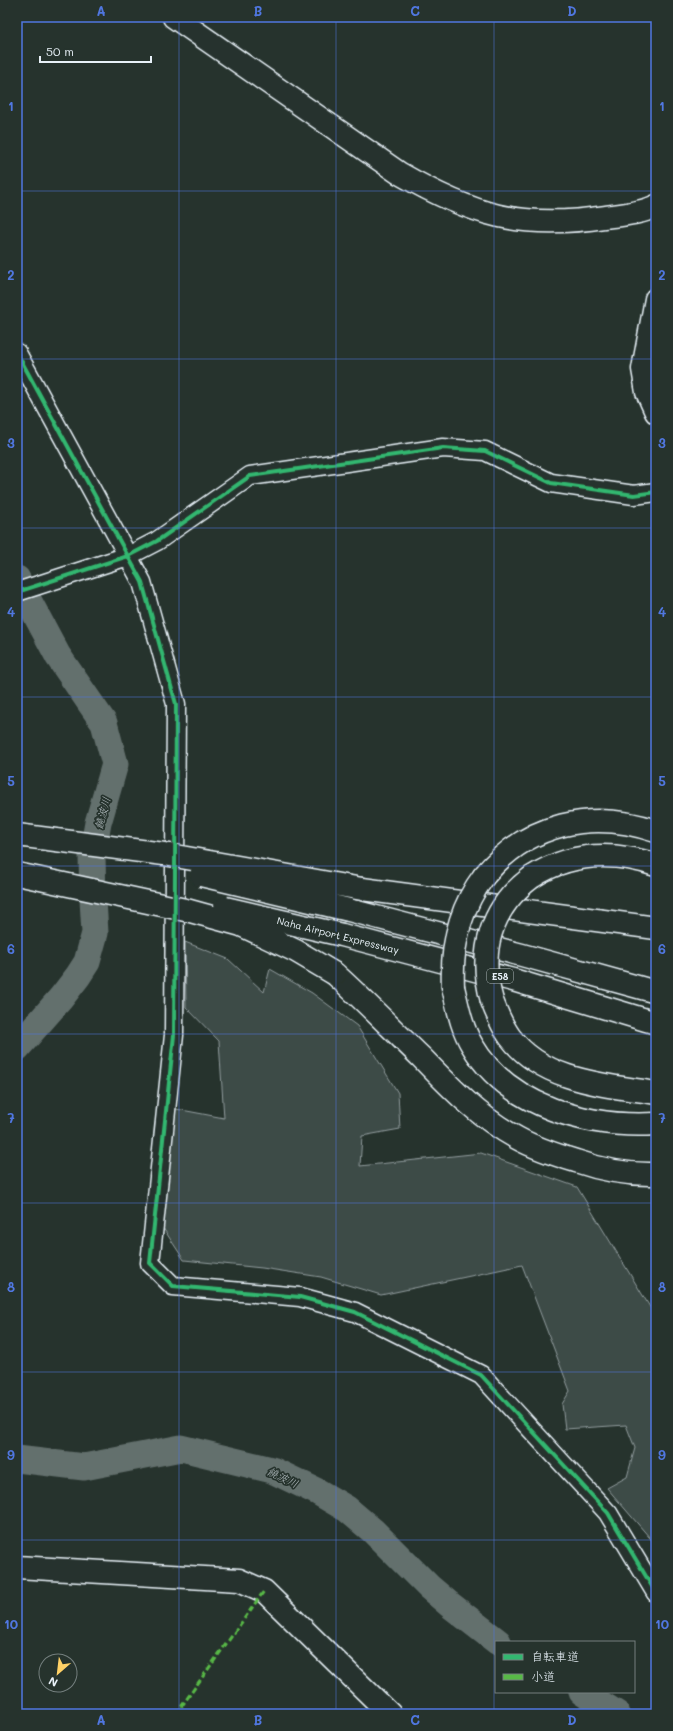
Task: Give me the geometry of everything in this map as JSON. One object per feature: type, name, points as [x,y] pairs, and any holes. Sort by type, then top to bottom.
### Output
[{"type":"main road","points":[[174,17],[398,173],[428,190],[459,204],[488,214],[521,221],[549,222],[581,221],[655,211]]},
{"type":"main road","points":[[656,299],[644,369],[647,392],[656,412]]},
{"type":"main road","points":[[656,831],[623,823],[574,822],[551,827],[515,846],[501,857],[484,876],[470,897],[458,927],[453,955],[453,987],[461,1019],[471,1044],[487,1066],[497,1076],[515,1090],[538,1103],[565,1114],[590,1120],[632,1125],[656,1124]]},
{"type":"main road","points":[[17,834],[164,854],[362,889],[656,928]]},
{"type":"main road","points":[[17,838],[203,875],[348,910],[656,992]]},
{"type":"main road","points":[[656,865],[628,858],[601,856],[581,857],[562,861],[546,868],[520,886],[510,896],[501,910],[488,942],[485,965],[487,984],[500,1022],[511,1038],[530,1057],[550,1069],[572,1078],[594,1084],[656,1093]]},
{"type":"main road","name":"Naha Airport Expressway","points":[[17,861],[342,935],[513,980],[656,1022]]},
{"type":"main road","points":[[17,874],[190,911],[241,925],[296,951],[335,974],[365,1001],[459,1096],[488,1119],[516,1138],[543,1150],[596,1168],[625,1173],[656,1174]]},
{"type":"main road","points":[[17,1568],[239,1580],[264,1590],[390,1714]]},
{"type":"street","points":[[17,353],[142,582],[176,704],[174,1035],[150,1263],[173,1286],[300,1297],[355,1312],[481,1375],[608,1513],[656,1593]]},
{"type":"street","points":[[17,592],[128,556],[157,541],[250,476],[443,448],[485,451],[551,483],[634,495],[656,492]]},
{"type":"shaded area","points":[[185,942],[228,959],[264,992],[270,969],[312,993],[357,1026],[398,1093],[400,1129],[362,1136],[360,1166],[481,1153],[577,1187],[656,1317],[656,1545],[607,1488],[627,1477],[635,1448],[626,1425],[565,1429],[562,1404],[570,1391],[522,1265],[381,1295],[321,1277],[262,1268],[184,1260],[161,1225],[171,1108],[224,1118],[219,1041],[186,1007]]},
{"type":"waterway","name":"饒波川","points":[[17,579],[58,656],[104,723],[115,764],[98,823],[92,856],[95,933],[87,962],[61,998],[17,1048]]},
{"type":"waterway","name":"饒波川","points":[[17,1459],[84,1467],[181,1448],[272,1470],[318,1492],[347,1509],[373,1531],[429,1587],[497,1641]]},
{"type":"waterway","name":"饒波川","points":[[584,1693],[617,1714]]},
{"type":"marked path","points":[[176,1714],[264,1591]]},
{"type":"cycle path","points":[[17,353],[142,582],[176,704],[174,1035],[150,1263],[173,1286],[300,1297],[355,1312],[481,1375],[608,1513],[656,1593]]},
{"type":"cycle path","points":[[17,592],[128,556],[157,541],[250,476],[443,448],[485,451],[551,483],[634,495],[656,492]]}]
